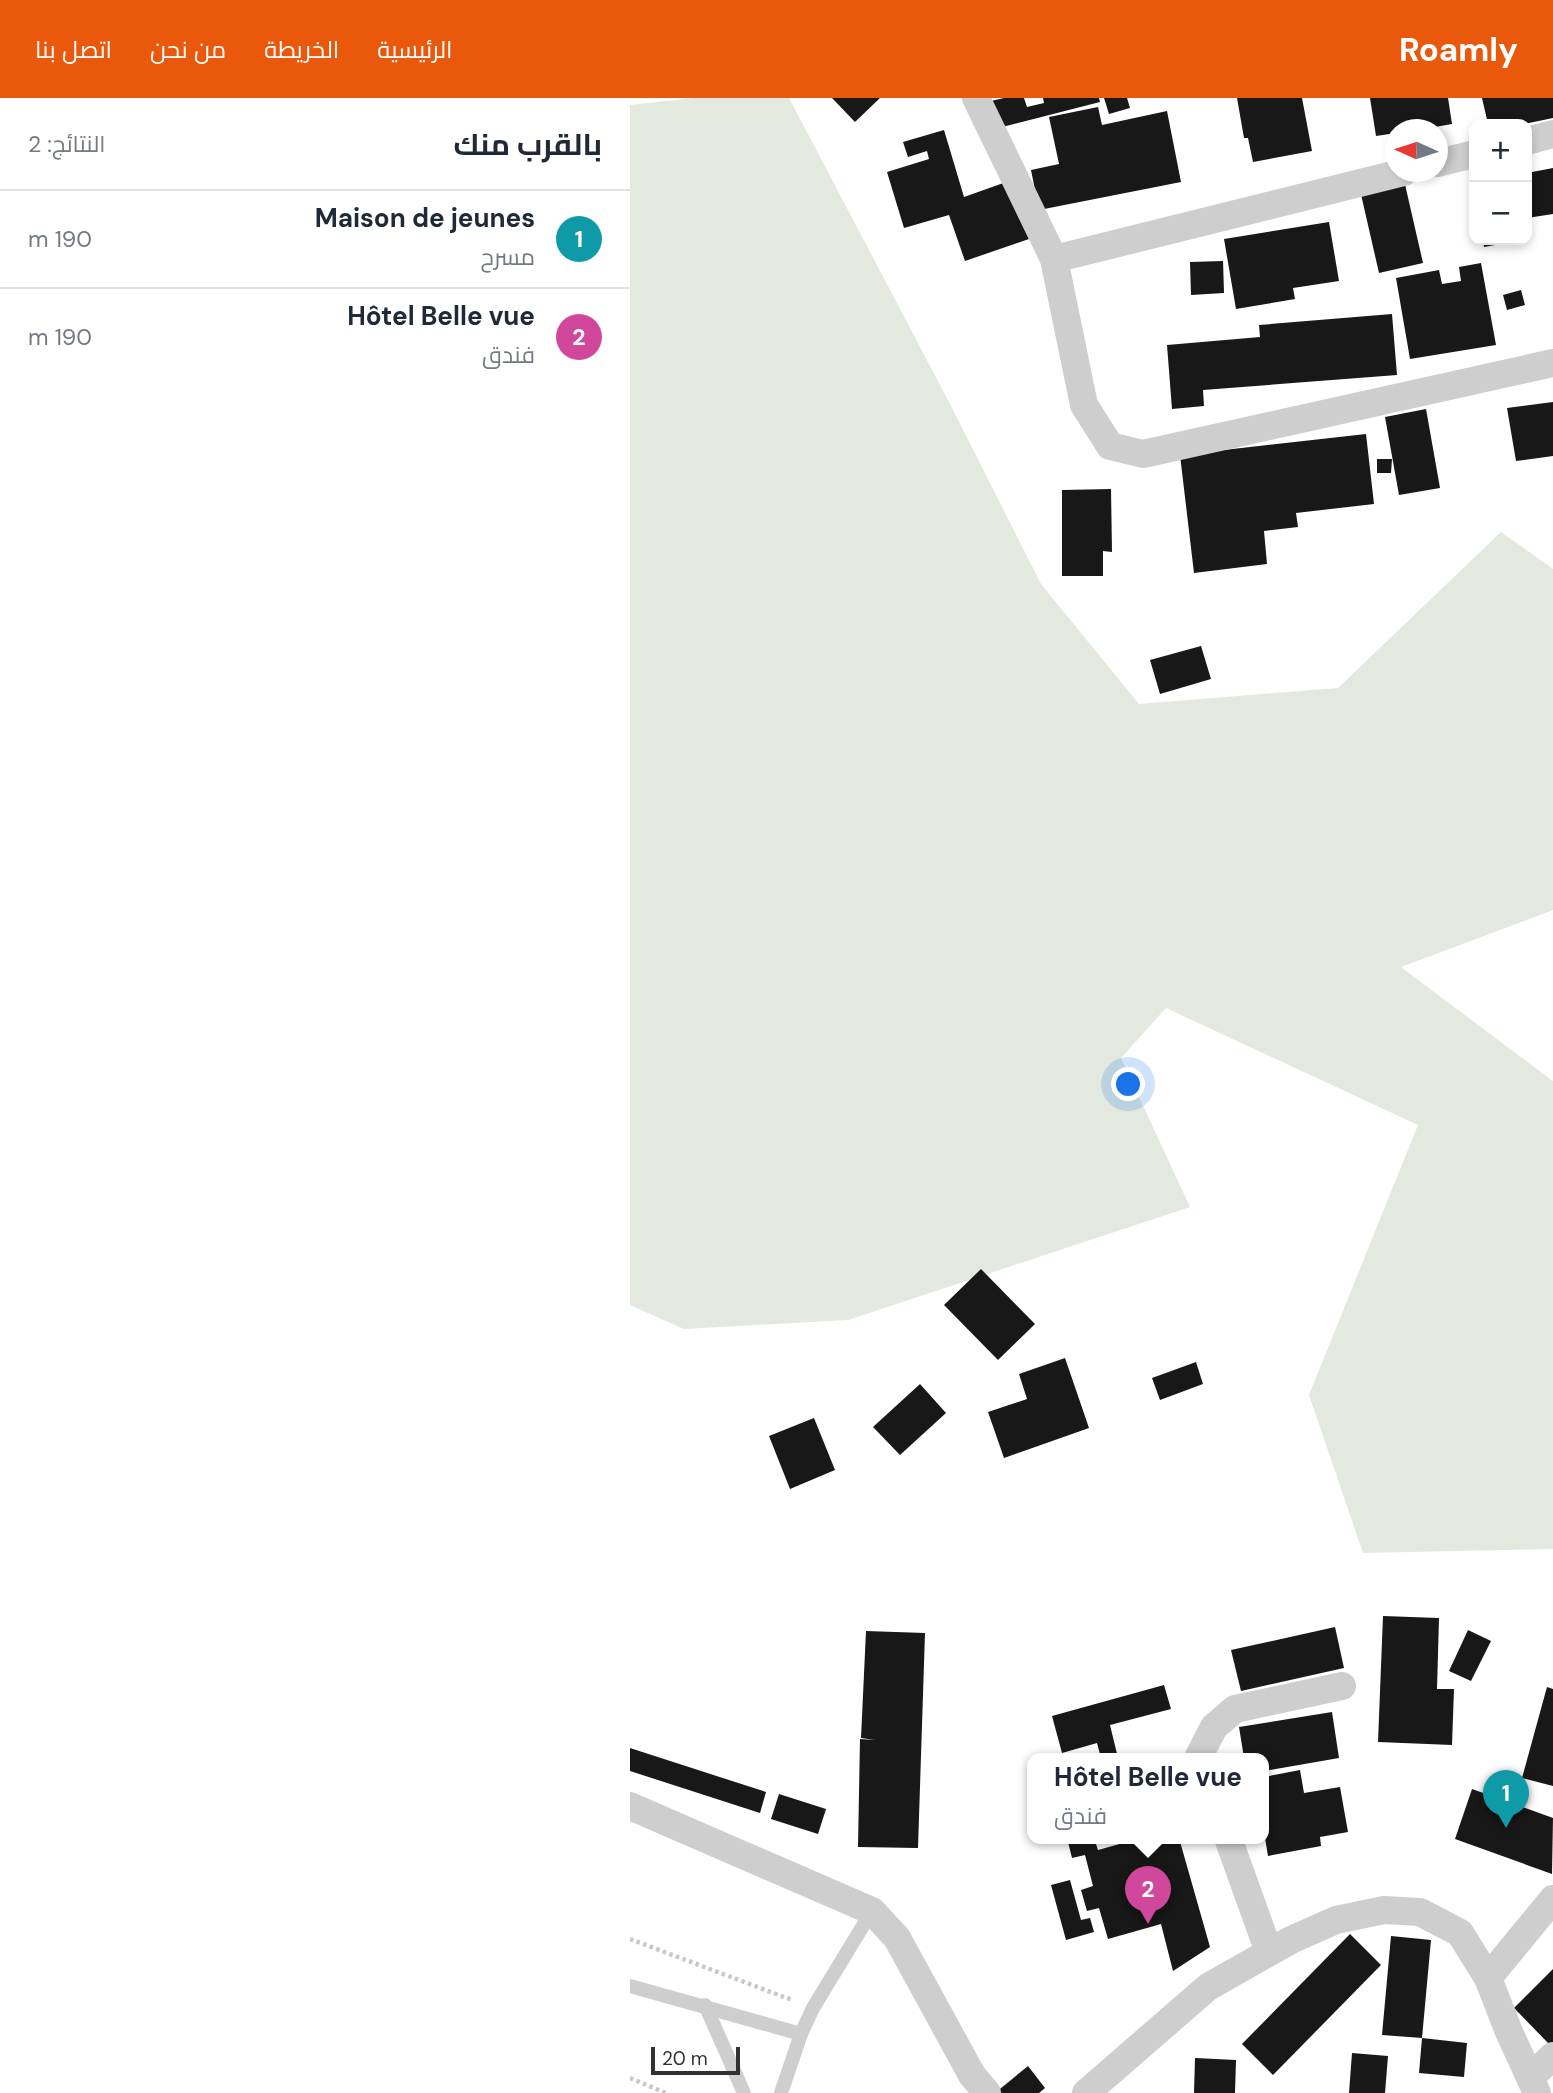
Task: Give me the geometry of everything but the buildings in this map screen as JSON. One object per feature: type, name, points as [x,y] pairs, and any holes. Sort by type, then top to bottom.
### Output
[{"type":"street","points":[[976,98],[1054,259],[1084,405],[1110,446],[1143,454],[1553,363]]},
{"type":"street","points":[[1532,140],[1553,134]]},
{"type":"street","points":[[1448,160],[1469,155]]},
{"type":"street","points":[[1054,259],[1385,177]]},
{"type":"street","points":[[1199,1753],[1214,1727],[1235,1709],[1342,1686]]},
{"type":"street","points":[[630,1806],[872,1911],[897,1938],[972,2075],[987,2093]]},
{"type":"street","points":[[1230,1844],[1269,1952]]},
{"type":"street","points":[[1488,1978],[1553,1899]]},
{"type":"street","points":[[1086,2093],[1208,1987],[1269,1952],[1336,1920],[1384,1910],[1420,1912],[1460,1933],[1488,1978],[1508,2032],[1534,2085]]},
{"type":"street","points":[[1534,2085],[1553,2056]]},
{"type":"lane","points":[[781,2093],[813,2008],[872,1911]]},
{"type":"lane","points":[[630,1986],[801,2034]]},
{"type":"lane","points":[[705,2005],[744,2093]]},
{"type":"path","points":[[630,1939],[813,2008]]},
{"type":"path","points":[[630,2078],[666,2093]]},
{"type":"shaded area","points":[[693,98],[789,98],[1041,584],[1139,704],[1338,688],[1501,532],[1553,569],[1553,910],[1401,967],[1553,1081],[1553,1549],[1363,1553],[1309,1395],[1418,1125],[1166,1008],[1121,1058],[1190,1207],[848,1320],[684,1329],[630,1305],[630,105]]},
{"type":"place","name":"Maison de jeunes","points":[[1506,1828]]},
{"type":"place","name":"Hôtel Belle vue","points":[[1148,1924]]}]
